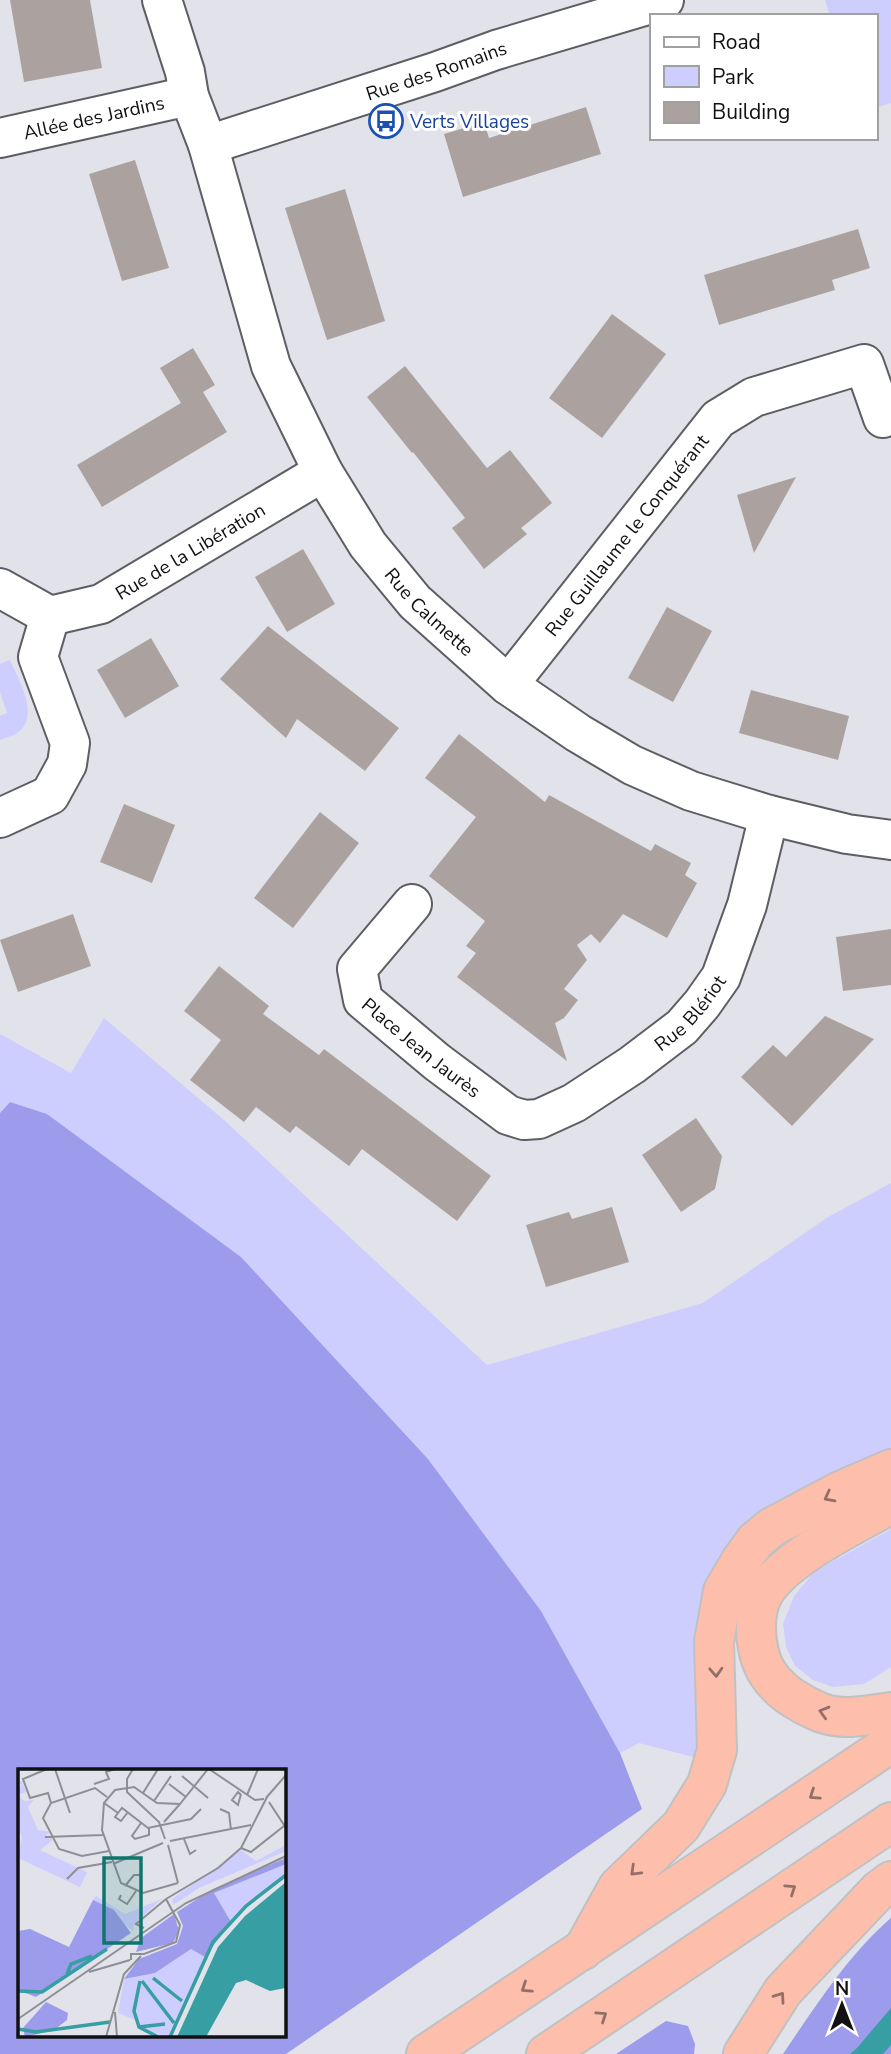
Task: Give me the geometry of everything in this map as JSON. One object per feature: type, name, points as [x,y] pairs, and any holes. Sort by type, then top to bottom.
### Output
[{"type":"highway","points":[[583,1950],[618,1887],[681,1826],[707,1784],[718,1750],[714,1642],[723,1591],[740,1562],[755,1541],[772,1527],[840,1491],[891,1469]]},
{"type":"highway","points":[[891,1504],[802,1556],[781,1572],[764,1592],[757,1608],[756,1642],[761,1660],[771,1679],[787,1695],[823,1714],[855,1717],[891,1712]]},
{"type":"highway","points":[[426,2054],[891,1743]]},
{"type":"highway","points":[[546,2054],[891,1822]]},
{"type":"highway","points":[[743,2054],[783,1991],[879,1890],[891,1881]]},
{"type":"street","name":"Rue Calmette","points":[[162,0],[185,72],[189,96],[208,145],[271,366],[323,472],[368,545],[415,601],[508,685],[632,765],[691,791],[769,815],[848,834],[891,840]]},
{"type":"street","name":"Rue des Romains","points":[[208,145],[496,50],[664,0]]},
{"type":"street","name":"Allée des Jardins","points":[[0,138],[189,96]]},
{"type":"street","name":"Rue Guillaume le Conquérant","points":[[508,685],[718,419],[754,397],[864,364],[883,418]]},
{"type":"street","name":"Rue de la Libération","points":[[50,616],[101,604],[323,472]]},
{"type":"street","points":[[0,589],[50,616],[38,657],[70,743],[67,764],[50,795],[0,818]]},
{"type":"street","name":"Rue Blériot","points":[[508,1115],[524,1120],[539,1119],[574,1102],[632,1065],[682,1027],[721,977],[747,905],[769,815]]},
{"type":"street","name":"Place Jean Jaurès","points":[[412,904],[357,969],[363,1000],[437,1062],[508,1115]]},
{"type":"green space","points":[[825,0],[891,0],[891,103],[877,107],[877,14],[829,14]]},
{"type":"green space","points":[[10,660],[23,688],[28,709],[27,719],[24,727],[16,734],[0,740],[0,716],[7,713],[0,692],[0,664]]},
{"type":"green space","points":[[104,1018],[224,1120],[487,1365],[703,1303],[828,1217],[891,1183],[891,1451],[770,1505],[729,1542],[707,1586],[702,1715],[697,1758],[639,1743],[620,1753],[541,1611],[428,1459],[241,1257],[47,1114],[10,1102],[0,1113],[0,1034],[71,1073]]},
{"type":"green space","points":[[891,1529],[891,1667],[864,1684],[833,1687],[813,1680],[795,1666],[786,1647],[783,1624],[794,1596],[814,1572]]},
{"type":"shaded area","points":[[10,1102],[47,1114],[241,1257],[428,1459],[541,1611],[620,1753],[642,1809],[286,2054],[0,2054],[0,1113]]},
{"type":"shaded area","points":[[891,1918],[891,2054],[783,2054],[846,1965]]},
{"type":"shaded area","points":[[891,2008],[891,2045],[883,2054],[850,2054],[857,2048]]},
{"type":"shaded area","points":[[666,2021],[688,2026],[695,2044],[694,2054],[616,2054]]},
{"type":"building","points":[[10,0],[90,0],[102,68],[24,82]]},
{"type":"building","points":[[586,107],[601,154],[463,197],[444,134],[484,122],[489,138]]},
{"type":"building","points":[[135,160],[169,268],[122,281],[89,174]]},
{"type":"building","points":[[345,189],[385,321],[327,340],[285,208]]},
{"type":"building","points":[[858,229],[870,268],[832,280],[835,290],[719,325],[704,275]]},
{"type":"building","points":[[612,314],[666,354],[602,438],[549,398]]},
{"type":"building","points":[[193,348],[215,385],[203,392],[227,432],[102,507],[77,465],[181,403],[160,368]]},
{"type":"building","points":[[405,366],[487,468],[510,450],[552,503],[521,528],[527,534],[484,569],[452,528],[465,518],[367,397]]},
{"type":"building","points":[[796,477],[754,553],[737,495]]},
{"type":"building","points":[[303,549],[335,604],[287,632],[255,577]]},
{"type":"building","points":[[667,607],[712,631],[673,702],[628,678]]},
{"type":"building","points":[[268,626],[399,728],[365,771],[297,719],[286,738],[220,679]]},
{"type":"building","points":[[151,638],[179,686],[125,718],[97,670]]},
{"type":"building","points":[[751,690],[849,716],[838,760],[739,733]]},
{"type":"building","points":[[459,734],[545,802],[549,795],[651,851],[655,844],[691,863],[685,875],[697,883],[667,938],[623,914],[600,943],[591,934],[577,945],[587,960],[564,989],[578,1000],[564,1018],[555,1023],[567,1061],[457,977],[476,953],[466,946],[485,921],[429,876],[476,817],[425,778]]},
{"type":"building","points":[[124,804],[175,825],[152,883],[100,862]]},
{"type":"building","points":[[320,812],[359,843],[293,928],[254,898]]},
{"type":"building","points":[[73,914],[91,966],[18,992],[0,940]]},
{"type":"building","points":[[891,929],[891,985],[843,991],[836,937]]},
{"type":"building","points":[[219,966],[269,1006],[263,1014],[319,1055],[324,1049],[491,1176],[457,1221],[362,1149],[349,1166],[296,1126],[290,1133],[256,1107],[244,1122],[190,1080],[221,1040],[184,1011]]},
{"type":"building","points":[[825,1016],[874,1039],[792,1126],[741,1077],[773,1045],[786,1057]]},
{"type":"building","points":[[696,1118],[722,1156],[715,1189],[681,1212],[642,1155]]},
{"type":"building","points":[[612,1207],[629,1262],[546,1287],[526,1225],[569,1212],[572,1219]]},
{"type":"place","name":"Verts Villages","points":[[386,121]]}]
